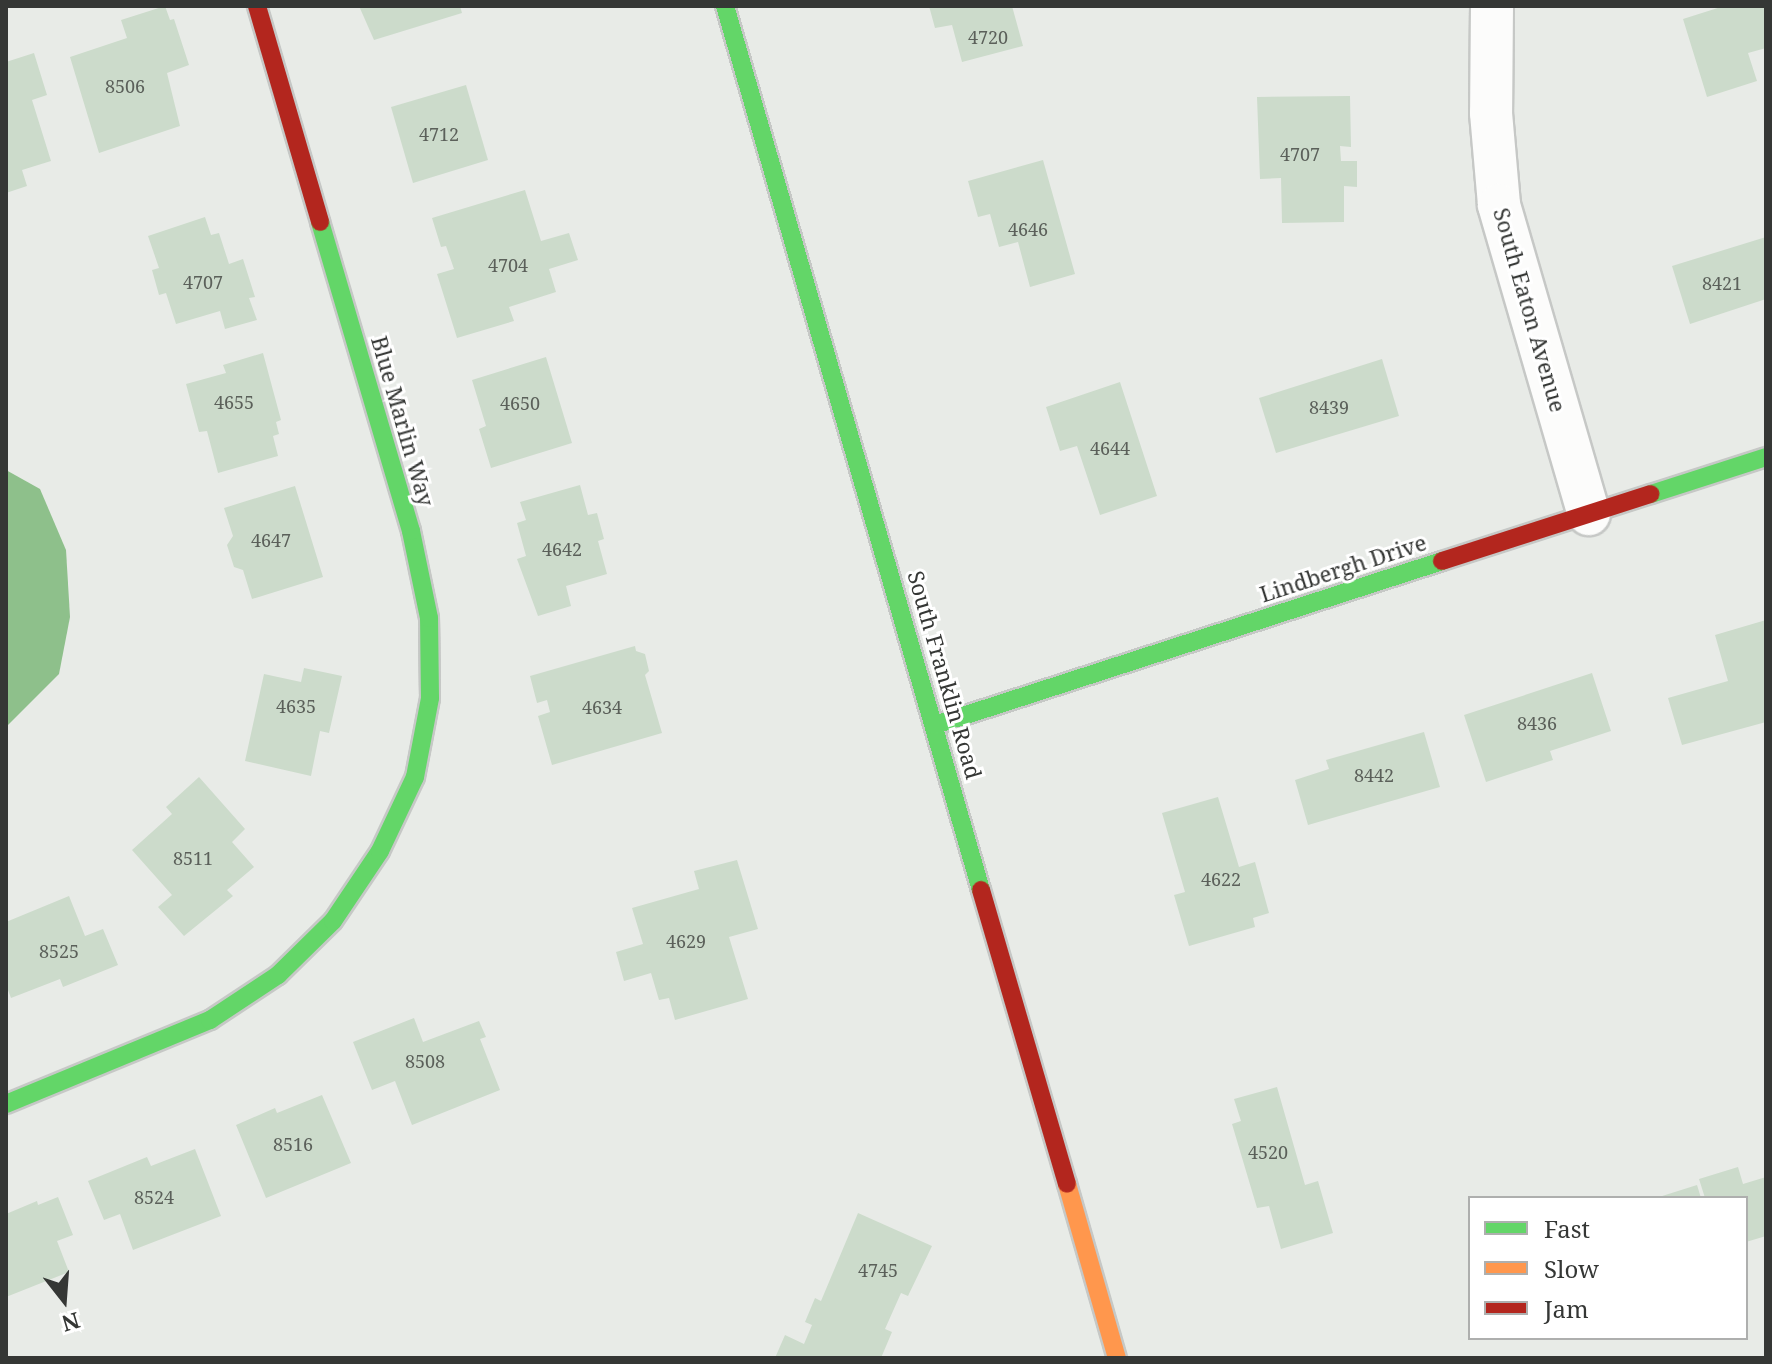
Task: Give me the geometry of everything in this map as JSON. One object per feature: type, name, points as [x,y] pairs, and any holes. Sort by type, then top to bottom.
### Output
[{"type":"street","name":"Blue Marlin Way","points":[[6,1104],[210,1020],[278,975],[333,921],[380,851],[415,777],[430,698],[429,618],[411,531],[257,6]]},
{"type":"street","name":"South Franklin Road","points":[[725,6],[1117,1358]]},
{"type":"street","name":"South Eaton Avenue","points":[[1492,6],[1491,113],[1499,205],[1589,514]]},
{"type":"street","name":"Lindbergh Drive","points":[[935,725],[1766,457]]},
{"type":"shaded area","points":[[6,470],[40,489],[66,550],[70,617],[59,674],[6,727]]},
{"type":"building","points":[[165,6],[170,20],[174,19],[189,65],[167,73],[180,126],[99,153],[70,57],[127,38],[121,20]]},
{"type":"building","points":[[359,6],[460,6],[462,13],[374,40]]},
{"type":"building","points":[[929,6],[1012,6],[1023,46],[962,62],[952,25],[935,28]]},
{"type":"building","points":[[1724,6],[1766,6],[1766,48],[1748,53],[1757,81],[1707,97],[1683,19]]},
{"type":"building","points":[[34,53],[47,95],[32,100],[51,161],[22,170],[27,186],[6,193],[6,62]]},
{"type":"building","points":[[466,85],[488,160],[413,183],[391,107]]},
{"type":"building","points":[[1350,96],[1351,147],[1340,146],[1341,161],[1357,161],[1357,187],[1344,186],[1344,222],[1282,223],[1281,178],[1260,179],[1257,97]]},
{"type":"building","points":[[1043,160],[1075,274],[1030,287],[1018,242],[999,247],[990,214],[978,217],[968,181]]},
{"type":"building","points":[[525,190],[541,241],[569,233],[578,260],[549,269],[556,292],[509,307],[514,321],[457,338],[437,274],[454,269],[446,246],[441,247],[432,218]]},
{"type":"building","points":[[205,217],[211,235],[219,233],[229,264],[243,259],[255,297],[249,298],[257,320],[225,329],[220,311],[176,324],[166,293],[159,295],[152,270],[159,268],[148,236]]},
{"type":"building","points":[[1766,237],[1766,299],[1690,324],[1672,266]]},
{"type":"building","points":[[263,353],[281,420],[276,422],[279,434],[273,436],[278,456],[218,473],[207,431],[199,432],[186,384],[226,373],[223,365]]},
{"type":"building","points":[[546,357],[572,443],[491,468],[479,429],[486,426],[472,380]]},
{"type":"building","points":[[1382,359],[1399,416],[1276,453],[1259,398]]},
{"type":"building","points":[[1120,382],[1157,496],[1100,515],[1077,446],[1060,451],[1046,407]]},
{"type":"building","points":[[580,485],[588,515],[597,513],[604,539],[598,541],[607,574],[566,586],[571,606],[538,616],[517,559],[526,556],[517,523],[526,520],[520,502]]},
{"type":"building","points":[[295,486],[323,577],[252,599],[243,570],[234,567],[227,545],[233,536],[224,508]]},
{"type":"building","points":[[1766,620],[1766,722],[1682,745],[1668,698],[1728,681],[1715,635]]},
{"type":"building","points":[[635,646],[636,651],[645,654],[649,671],[645,675],[662,733],[552,765],[538,716],[550,712],[547,700],[537,703],[530,676]]},
{"type":"building","points":[[304,668],[342,676],[329,733],[320,731],[311,776],[245,761],[264,674],[301,682]]},
{"type":"building","points":[[1592,673],[1611,731],[1550,751],[1553,760],[1486,782],[1464,715]]},
{"type":"building","points":[[1424,732],[1440,787],[1308,825],[1295,780],[1329,769],[1326,760]]},
{"type":"building","points":[[199,777],[245,829],[232,842],[254,867],[227,890],[233,896],[184,936],[158,907],[172,895],[132,850],[172,814],[166,807]]},
{"type":"building","points":[[1218,797],[1239,867],[1255,862],[1269,913],[1253,918],[1255,927],[1189,946],[1174,895],[1185,892],[1162,813]]},
{"type":"building","points":[[737,860],[758,929],[729,937],[748,999],[675,1020],[669,998],[659,1000],[651,973],[624,981],[616,952],[643,944],[632,908],[699,889],[694,871]]},
{"type":"building","points":[[69,896],[85,936],[103,929],[118,965],[63,987],[60,979],[11,998],[6,985],[6,922]]},
{"type":"building","points":[[414,1018],[423,1042],[479,1021],[486,1037],[480,1039],[500,1090],[412,1125],[395,1081],[372,1090],[353,1042]]},
{"type":"building","points":[[1277,1087],[1305,1185],[1318,1181],[1333,1233],[1281,1249],[1269,1206],[1257,1208],[1232,1124],[1241,1121],[1234,1099]]},
{"type":"building","points":[[322,1095],[351,1163],[266,1198],[236,1125],[275,1108],[277,1113]]},
{"type":"building","points":[[195,1149],[221,1216],[133,1250],[120,1214],[104,1220],[88,1181],[147,1157],[151,1166]]},
{"type":"building","points":[[1738,1167],[1743,1184],[1766,1177],[1766,1236],[1748,1241],[1748,1196],[1704,1196],[1699,1179]]},
{"type":"building","points":[[1697,1185],[1700,1196],[1662,1196]]},
{"type":"building","points":[[58,1197],[73,1235],[57,1241],[69,1272],[6,1297],[6,1214],[37,1201],[38,1205]]},
{"type":"building","points":[[858,1213],[932,1246],[908,1296],[901,1293],[885,1329],[892,1332],[881,1358],[775,1358],[785,1335],[804,1344],[812,1325],[805,1322],[815,1298],[821,1301]]},
{"type":"traffic: fast","points":[[725,6],[981,890]]},
{"type":"traffic: fast","points":[[6,1104],[210,1020],[278,975],[333,921],[380,851],[415,777],[430,698],[429,618],[411,531],[320,222]]},
{"type":"traffic: fast","points":[[1651,494],[1766,457]]},
{"type":"traffic: fast","points":[[935,725],[1442,561]]},
{"type":"traffic: slow","points":[[1067,1184],[1117,1358]]},
{"type":"traffic: jam","points":[[257,6],[320,222]]},
{"type":"traffic: jam","points":[[1442,561],[1651,494]]},
{"type":"traffic: jam","points":[[981,890],[1067,1184]]}]
